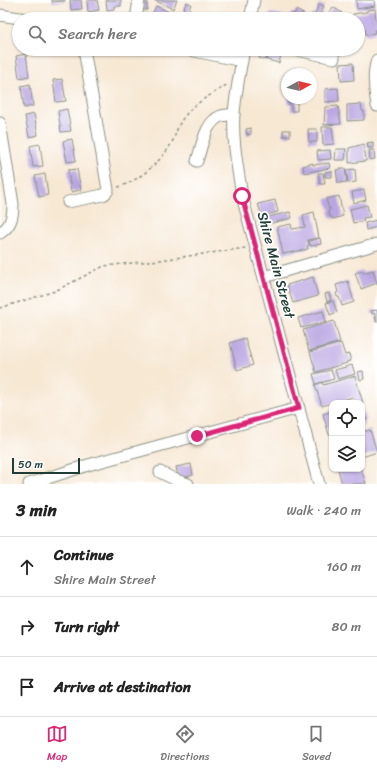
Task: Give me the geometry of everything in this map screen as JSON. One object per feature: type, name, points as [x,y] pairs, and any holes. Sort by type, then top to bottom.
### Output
[{"type":"street","points":[[137,12],[139,0]]},
{"type":"street","points":[[251,12],[254,0]]},
{"type":"street","points":[[0,14],[12,16]]},
{"type":"street","points":[[68,202],[102,195],[108,190],[85,56]]},
{"type":"street","points":[[218,56],[242,61]]},
{"type":"street","name":"Shire Main Street","points":[[243,56],[234,114],[236,154],[242,196],[320,484]]},
{"type":"street","points":[[325,56],[334,58]]},
{"type":"street","points":[[377,60],[374,68],[374,87],[377,106]]},
{"type":"street","points":[[197,161],[206,131],[214,120],[222,116],[234,114]]},
{"type":"street","points":[[0,123],[13,209],[10,223],[5,230],[0,233]]},
{"type":"street","points":[[264,277],[377,244]]},
{"type":"street","points":[[29,484],[88,465],[299,408]]},
{"type":"street","points":[[160,472],[188,484]]},
{"type":"path","points":[[108,190],[126,186],[160,159],[172,144],[184,116],[201,100],[239,76]]},
{"type":"path","points":[[0,308],[55,291],[104,266],[160,260],[255,246]]},
{"type":"building","points":[[52,0],[65,0],[65,1],[52,2]]},
{"type":"building","points":[[70,0],[81,0],[82,9],[71,10]]},
{"type":"building","points":[[87,0],[97,0],[99,10],[88,12]]},
{"type":"building","points":[[106,0],[121,0],[121,6],[114,6],[114,9],[107,10]]},
{"type":"building","points":[[143,0],[147,0],[147,10],[142,10]]},
{"type":"building","points":[[154,0],[177,0],[173,9]]},
{"type":"building","points":[[356,0],[374,0],[375,6],[357,9]]},
{"type":"building","points":[[186,2],[191,4],[188,12],[183,11]]},
{"type":"building","points":[[319,4],[324,6],[322,12],[316,12]]},
{"type":"building","points":[[156,6],[169,12],[153,12]]},
{"type":"building","points":[[333,7],[340,12],[330,12]]},
{"type":"building","points":[[375,9],[377,30],[374,30],[375,33],[366,35],[365,12],[367,12],[367,10]]},
{"type":"building","points":[[16,56],[26,56],[29,76],[19,78]]},
{"type":"building","points":[[259,56],[267,56],[266,60],[259,58]]},
{"type":"building","points":[[268,56],[281,56],[279,63],[267,60]]},
{"type":"building","points":[[353,63],[354,80],[341,81],[340,64]]},
{"type":"building","points":[[62,79],[66,101],[56,102],[53,80]]},
{"type":"building","points":[[30,84],[33,106],[24,108],[21,86]]},
{"type":"building","points":[[338,88],[339,101],[325,102],[325,89]]},
{"type":"building","points":[[291,104],[297,104],[297,111],[291,111]]},
{"type":"building","points":[[361,104],[362,111],[364,111],[364,120],[347,121],[347,105]]},
{"type":"building","points":[[338,106],[341,124],[324,125],[325,107]]},
{"type":"building","points":[[67,109],[71,131],[61,132],[58,111]]},
{"type":"building","points":[[34,114],[38,135],[29,137],[25,116]]},
{"type":"building","points":[[322,127],[332,127],[334,144],[323,145]]},
{"type":"building","points":[[251,128],[251,134],[247,135],[246,129]]},
{"type":"building","points":[[308,129],[317,129],[317,142],[309,142]]},
{"type":"building","points":[[283,130],[290,130],[290,136],[283,136]]},
{"type":"building","points":[[72,139],[76,161],[67,162],[63,141]]},
{"type":"building","points":[[373,142],[373,148],[368,148],[367,143]]},
{"type":"building","points":[[40,144],[43,166],[33,167],[30,146]]},
{"type":"building","points":[[364,144],[366,161],[349,163],[349,148]]},
{"type":"building","points":[[336,149],[346,149],[345,160],[335,160]]},
{"type":"building","points":[[330,150],[331,159],[318,160],[317,151]]},
{"type":"building","points":[[369,150],[374,150],[375,159],[370,160]]},
{"type":"building","points":[[313,163],[313,165],[329,163],[330,168],[304,173],[303,166]]},
{"type":"building","points":[[345,168],[347,182],[338,183],[336,170]]},
{"type":"building","points":[[77,169],[81,190],[71,192],[68,170]]},
{"type":"building","points":[[355,169],[356,182],[348,183],[346,170]]},
{"type":"building","points":[[332,171],[332,177],[325,177],[325,172]]},
{"type":"building","points":[[318,173],[323,173],[325,184],[320,184]]},
{"type":"building","points":[[45,174],[48,195],[39,197],[35,176]]},
{"type":"building","points":[[364,190],[366,200],[354,203],[352,192]]},
{"type":"building","points":[[339,196],[343,216],[333,219],[330,217],[328,211],[330,208],[329,209],[326,199]]},
{"type":"building","points":[[275,200],[278,212],[262,216],[258,204]]},
{"type":"building","points":[[367,205],[370,217],[363,218],[364,221],[353,223],[350,209]]},
{"type":"building","points":[[290,212],[292,218],[260,226],[259,219]]},
{"type":"building","points":[[314,212],[319,238],[308,240],[308,249],[283,254],[277,227],[291,224],[292,229],[305,227],[303,215]]},
{"type":"building","points":[[377,220],[377,227],[366,230],[365,223]]},
{"type":"building","points":[[320,238],[321,244],[311,246],[309,241]]},
{"type":"building","points":[[373,270],[377,283],[361,289],[355,273],[362,271],[363,273]]},
{"type":"building","points":[[313,277],[318,296],[293,303],[287,285]]},
{"type":"building","points":[[348,281],[354,302],[342,306],[339,297],[337,297],[336,293],[338,292],[336,285]]},
{"type":"building","points":[[329,293],[331,300],[327,302],[325,294]]},
{"type":"building","points":[[333,301],[337,312],[330,315],[326,303]]},
{"type":"building","points":[[377,310],[376,322],[375,313],[372,314],[371,311]]},
{"type":"building","points":[[323,311],[326,322],[301,328],[298,318]]},
{"type":"building","points":[[334,321],[340,342],[309,351],[303,330]]},
{"type":"building","points":[[245,338],[253,365],[237,370],[230,343]]},
{"type":"building","points":[[341,343],[345,355],[349,354],[351,361],[316,372],[310,352]]},
{"type":"building","points":[[352,365],[355,374],[338,379],[335,370]]},
{"type":"building","points":[[331,370],[334,379],[316,384],[313,374]]},
{"type":"building","points":[[363,371],[364,379],[360,380],[358,372]]},
{"type":"building","points":[[355,376],[362,400],[354,400],[353,397],[343,400],[329,400],[329,404],[322,406],[315,385],[322,382],[323,385]]},
{"type":"building","points":[[329,412],[329,435],[323,414]]},
{"type":"building","points":[[370,430],[377,452],[365,456],[365,436],[365,431]]},
{"type":"building","points":[[191,464],[193,475],[179,479],[176,467]]},
{"type":"building","points":[[339,472],[362,472],[366,484],[342,484]]},
{"type":"route","points":[[197,436],[299,408],[242,196]]}]
